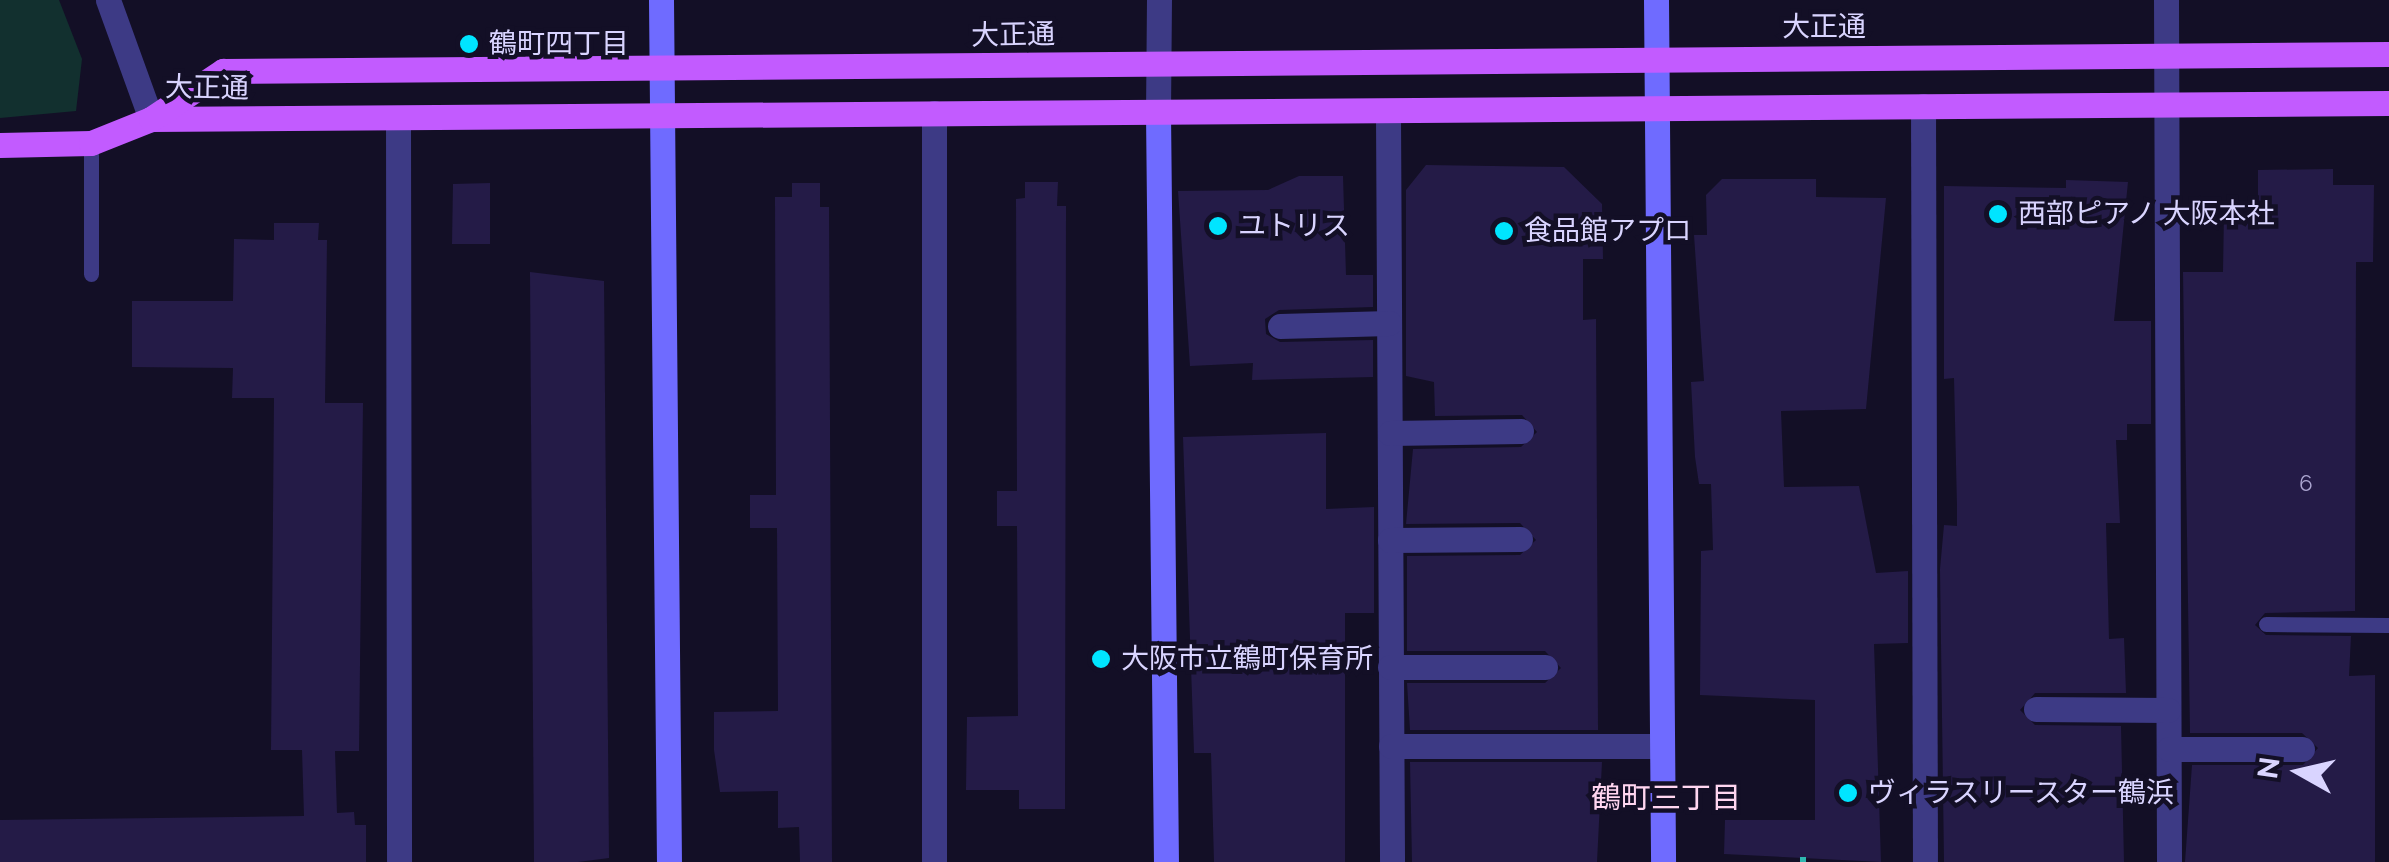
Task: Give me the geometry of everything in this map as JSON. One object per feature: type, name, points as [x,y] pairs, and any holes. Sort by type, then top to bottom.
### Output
[{"type":"main road","name":"大正通","points":[[151,119],[223,71],[1656,56],[2389,54]]},
{"type":"main road","name":"大正通","points":[[151,119],[934,113],[1388,116],[1924,106],[2389,103]]},
{"type":"main road","points":[[0,145],[91,143],[151,119]]},
{"type":"street","points":[[108,0],[151,119]]},
{"type":"street","points":[[661,0],[669,862]]},
{"type":"street","points":[[1158,0],[1166,862]]},
{"type":"street","points":[[1656,0],[1663,862]]},
{"type":"street","points":[[2166,0],[2170,862]]},
{"type":"street","points":[[1924,106],[1925,862]]},
{"type":"street","points":[[934,113],[934,862]]},
{"type":"street","points":[[1388,116],[1392,862]]},
{"type":"street","points":[[398,119],[399,862]]},
{"type":"street","points":[[1280,326],[1389,323]]},
{"type":"street","points":[[1390,432],[1521,432]]},
{"type":"street","points":[[1390,540],[1520,538]]},
{"type":"street","points":[[1390,667],[1545,667]]},
{"type":"street","points":[[2036,709],[2168,710]]},
{"type":"street","points":[[1391,746],[1662,746]]},
{"type":"street","points":[[2169,749],[2302,749]]},
{"type":"lane","points":[[91,143],[92,274]]},
{"type":"lane","points":[[2266,624],[2389,624]]},
{"type":"green space","points":[[0,0],[59,0],[82,59],[76,111],[0,118]]},
{"type":"building","points":[[1426,165],[1564,167],[1602,204],[1603,259],[1583,259],[1583,320],[1596,319],[1598,730],[1410,730],[1407,683],[1545,683],[1561,668],[1545,651],[1407,651],[1407,556],[1520,555],[1536,540],[1520,523],[1406,524],[1413,449],[1521,447],[1537,432],[1522,415],[1435,416],[1434,382],[1406,376],[1406,190]]},
{"type":"building","points":[[2333,169],[2333,185],[2374,185],[2373,262],[2356,262],[2355,611],[2265,613],[2255,625],[2266,635],[2351,636],[2349,676],[2375,675],[2375,862],[2185,862],[2192,765],[2303,765],[2318,748],[2302,733],[2190,733],[2183,272],[2223,272],[2224,213],[2258,213],[2258,170]]},
{"type":"building","points":[[1299,176],[1343,176],[1346,275],[1373,275],[1373,307],[1279,310],[1265,319],[1266,334],[1280,342],[1373,340],[1373,377],[1252,380],[1253,363],[1190,366],[1178,191],[1268,190]]},
{"type":"building","points":[[1722,179],[1816,179],[1816,197],[1886,198],[1866,409],[1781,411],[1784,487],[1859,486],[1876,573],[1908,571],[1908,643],[1874,644],[1881,862],[1724,854],[1725,820],[1815,820],[1815,700],[1700,695],[1701,551],[1713,550],[1711,484],[1699,484],[1695,457],[1691,382],[1704,381],[1694,235],[1707,235],[1706,195]]},
{"type":"building","points":[[2066,180],[2128,182],[2114,321],[2151,321],[2151,424],[2127,424],[2127,440],[2116,440],[2120,523],[2106,523],[2109,639],[2124,638],[2126,693],[2035,693],[2020,710],[2035,725],[2121,726],[2124,862],[1944,862],[1940,569],[1944,525],[1957,526],[1957,506],[1954,378],[1944,379],[1944,186],[2066,188]]},
{"type":"building","points":[[1025,182],[1058,182],[1057,206],[1066,206],[1065,809],[1019,809],[1019,790],[966,790],[967,717],[1018,716],[1017,526],[997,526],[997,491],[1017,491],[1016,199],[1025,198]]},
{"type":"building","points":[[490,183],[490,244],[452,244],[453,184]]},
{"type":"building","points":[[792,183],[820,183],[820,207],[829,207],[832,862],[800,862],[799,827],[778,828],[778,791],[720,792],[714,750],[714,712],[778,711],[777,528],[750,528],[750,495],[776,495],[775,197],[792,197]]},
{"type":"building","points":[[274,223],[319,223],[318,240],[327,240],[325,403],[363,403],[359,751],[335,751],[337,813],[354,812],[355,825],[366,825],[366,862],[0,862],[0,820],[304,816],[302,750],[271,750],[274,398],[232,398],[233,368],[132,367],[132,301],[233,301],[234,239],[274,240]]},
{"type":"building","points":[[530,272],[604,281],[609,858],[578,862],[534,862]]},
{"type":"building","points":[[1326,433],[1326,509],[1374,507],[1374,613],[1345,613],[1345,862],[1214,862],[1211,753],[1194,753],[1183,437]]},
{"type":"building","points":[[1410,762],[1602,762],[1597,862],[1412,862]]},
{"type":"place","name":"鶴町四丁目","points":[[469,44]]},
{"type":"place","name":"西部ピアノ 大阪本社","points":[[1998,214]]},
{"type":"place","name":"ユトリス","points":[[1218,226]]},
{"type":"place","name":"食品館アプロ","points":[[1504,231]]},
{"type":"place","name":"大阪市立鶴町保育所","points":[[1101,659]]},
{"type":"place","name":"ヴィラスリースター鶴浜","points":[[1848,793]]},
{"type":"district","name":"鶴町三丁目","points":[[1666,798]]}]
